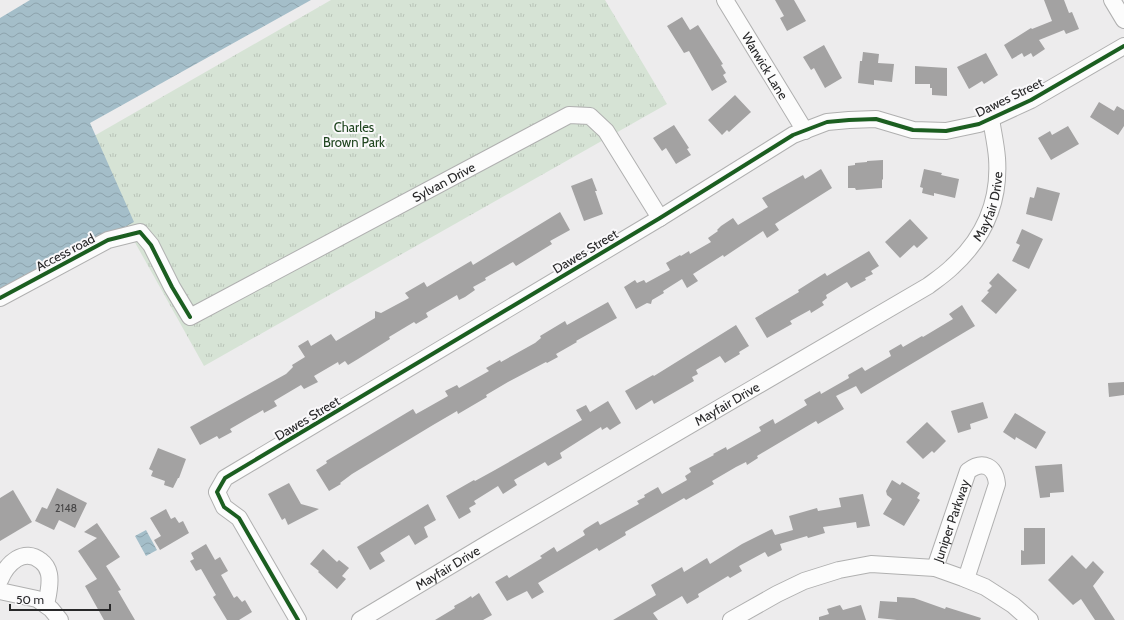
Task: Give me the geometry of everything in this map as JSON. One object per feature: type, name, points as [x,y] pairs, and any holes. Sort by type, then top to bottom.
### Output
[{"type":"street","name":"Warwick Lane","points":[[725,0],[805,131]]},
{"type":"street","points":[[1112,0],[1124,20]]},
{"type":"street","name":"Dawes Street","points":[[298,620],[239,518],[224,507],[217,492],[225,478],[660,218],[793,135],[827,122],[849,120],[876,119],[913,130],[946,131],[979,124],[1031,100],[1124,46]]},
{"type":"street","name":"Sylvan Drive","points":[[190,317],[569,115],[590,116],[606,131],[660,218]]},
{"type":"street","name":"Mayfair Drive","points":[[360,620],[490,542],[928,286],[952,268],[970,248],[983,229],[993,204],[997,182],[997,158],[991,119]]},
{"type":"street","name":"Access road","points":[[0,298],[108,240],[140,232],[151,245],[172,287],[190,317]]},
{"type":"street","name":"Juniper Parkway","points":[[935,568],[968,471],[975,466],[986,465],[992,469],[996,475],[997,484],[966,579]]},
{"type":"street","points":[[0,580],[3,572],[13,560],[24,555],[36,557],[45,564],[49,573],[49,589],[46,606]]},
{"type":"street","name":"Juniper Parkway","points":[[731,620],[777,594],[804,581],[839,570],[871,564],[935,568],[985,587],[1013,605],[1030,620]]},
{"type":"street","points":[[0,591],[37,598],[56,614],[60,620]]},
{"type":"green space","name":"Charles Brown Park","points":[[331,0],[605,0],[667,104],[204,366],[80,144]]},
{"type":"water","points":[[30,0],[311,0],[90,123],[134,222],[0,293],[0,18]]},
{"type":"water","points":[[146,530],[157,550],[146,556],[135,536]]},
{"type":"building","points":[[775,0],[794,0],[806,21],[787,31],[780,18],[784,16]]},
{"type":"building","points":[[1044,0],[1064,0],[1069,13],[1072,12],[1079,29],[1066,34],[1064,30],[1039,40],[1045,49],[1033,57],[1031,53],[1024,57],[1022,53],[1012,59],[1004,45],[1031,28],[1032,29],[1052,21]]},
{"type":"building","points":[[682,17],[690,30],[698,25],[723,64],[721,65],[726,73],[723,75],[727,82],[712,91],[689,51],[684,53],[667,26]]},
{"type":"building","points":[[824,45],[842,78],[825,88],[814,68],[811,70],[803,57]]},
{"type":"building","points":[[863,52],[879,54],[878,63],[894,64],[892,82],[874,80],[874,85],[858,83],[860,61],[862,61]]},
{"type":"building","points":[[986,53],[998,75],[984,84],[982,81],[969,89],[957,67]]},
{"type":"building","points":[[915,66],[947,68],[947,96],[932,95],[932,88],[930,88],[930,84],[915,84]]},
{"type":"building","points":[[735,95],[751,112],[729,132],[727,130],[722,135],[708,120]]},
{"type":"building","points":[[1099,102],[1114,111],[1117,106],[1124,110],[1124,126],[1118,135],[1090,117]]},
{"type":"building","points":[[674,125],[689,148],[687,149],[691,155],[676,164],[666,148],[662,151],[653,138]]},
{"type":"building","points":[[1068,126],[1079,144],[1051,160],[1038,138],[1050,131],[1052,135]]},
{"type":"building","points":[[883,160],[882,188],[856,190],[855,188],[848,188],[848,166],[855,165],[855,163]]},
{"type":"building","points":[[821,169],[832,188],[775,224],[779,230],[767,238],[763,231],[724,257],[723,255],[693,274],[698,281],[687,288],[682,279],[663,291],[664,293],[652,300],[651,304],[647,303],[636,309],[624,287],[635,280],[637,283],[644,280],[646,283],[670,270],[666,263],[689,251],[690,254],[711,242],[708,238],[718,231],[717,230],[721,226],[733,218],[738,225],[768,207],[762,198],[803,175],[805,179]]},
{"type":"building","points":[[924,169],[959,179],[955,198],[934,193],[934,196],[922,193],[923,188],[920,187]]},
{"type":"building","points":[[592,178],[603,214],[584,221],[571,186]]},
{"type":"building","points":[[1037,187],[1060,193],[1052,221],[1026,214],[1030,197],[1034,198]]},
{"type":"building","points":[[560,212],[570,230],[550,241],[552,244],[516,266],[513,262],[485,278],[486,280],[473,287],[475,290],[465,297],[459,300],[457,295],[426,313],[428,317],[416,324],[414,322],[389,337],[390,339],[348,365],[345,361],[339,365],[338,362],[314,376],[318,382],[304,389],[301,385],[274,401],[277,406],[264,413],[263,410],[230,429],[232,432],[219,439],[217,436],[200,445],[190,427],[286,374],[293,367],[292,365],[305,357],[298,346],[308,340],[311,346],[331,334],[336,341],[375,318],[375,311],[381,313],[409,298],[405,293],[424,282],[427,287],[471,261],[473,265]]},
{"type":"building","points":[[910,219],[928,238],[917,248],[914,245],[900,258],[885,242]]},
{"type":"building","points":[[1022,229],[1043,239],[1029,269],[1012,261],[1020,245],[1016,243]]},
{"type":"building","points":[[869,251],[879,266],[871,271],[873,274],[865,278],[866,280],[851,288],[847,282],[826,295],[827,298],[822,302],[824,305],[811,313],[810,310],[790,321],[792,324],[767,338],[755,318],[799,292],[798,290],[825,273],[827,276]]},
{"type":"building","points":[[998,273],[1017,290],[996,314],[981,301],[992,286],[989,283]]},
{"type":"building","points":[[608,302],[617,318],[556,354],[558,357],[508,382],[486,395],[487,397],[458,414],[457,411],[433,425],[352,474],[340,483],[341,484],[329,491],[316,470],[327,463],[326,461],[413,409],[416,414],[448,396],[445,391],[457,385],[459,388],[489,371],[486,368],[500,360],[501,362],[535,343],[541,338],[540,336],[565,321],[567,325]]},
{"type":"building","points":[[962,305],[975,326],[861,394],[856,386],[836,396],[844,409],[818,424],[816,421],[757,456],[758,458],[747,465],[746,462],[736,467],[712,481],[714,484],[686,500],[684,498],[625,532],[626,535],[599,551],[597,548],[538,583],[544,592],[532,599],[527,591],[507,601],[495,582],[507,575],[509,578],[542,558],[540,556],[554,547],[557,552],[585,535],[583,531],[585,529],[598,521],[600,525],[639,504],[637,501],[658,487],[662,494],[687,480],[685,476],[691,472],[689,468],[726,447],[727,450],[761,431],[759,427],[773,419],[775,424],[807,405],[804,400],[820,391],[821,394],[849,378],[848,375],[862,367],[865,371],[891,356],[889,351],[901,344],[903,347],[922,336],[923,337],[953,319],[949,314]]},
{"type":"building","points":[[736,325],[749,346],[739,352],[740,354],[725,363],[720,356],[696,370],[698,374],[692,377],[694,381],[654,404],[652,400],[636,410],[625,391],[653,375],[654,376]]},
{"type":"building","points":[[1124,382],[1124,395],[1109,397],[1108,383]]},
{"type":"building","points":[[608,401],[621,423],[610,430],[607,427],[602,430],[601,427],[560,453],[562,458],[548,466],[545,462],[514,480],[517,485],[503,494],[498,486],[474,501],[476,504],[469,508],[471,512],[459,519],[446,496],[495,470],[582,420],[576,410],[586,405],[590,412]]},
{"type":"building","points":[[983,402],[988,418],[970,424],[971,429],[958,433],[951,411]]},
{"type":"building","points":[[1015,413],[1046,432],[1036,449],[1016,437],[1015,440],[1003,432]]},
{"type":"building","points":[[927,422],[946,441],[934,453],[932,451],[923,459],[906,442]]},
{"type":"building","points":[[158,448],[186,459],[179,478],[173,488],[164,485],[165,481],[151,476],[153,471],[149,469]]},
{"type":"building","points":[[1062,464],[1064,492],[1050,493],[1050,497],[1040,498],[1035,466]]},
{"type":"building","points":[[892,480],[900,485],[902,482],[920,493],[917,498],[920,500],[904,526],[883,514],[892,499],[887,495],[886,491]]},
{"type":"building","points":[[289,483],[301,504],[319,509],[288,525],[285,518],[282,520],[268,494]]},
{"type":"building","points":[[57,488],[87,503],[75,528],[59,520],[54,530],[35,521],[42,507],[47,509]]},
{"type":"building","points":[[13,490],[32,522],[0,541],[0,498]]},
{"type":"building","points":[[863,494],[870,526],[857,528],[856,522],[823,527],[825,533],[808,538],[807,536],[780,544],[782,550],[768,557],[765,552],[739,566],[742,571],[730,578],[728,576],[698,594],[699,597],[687,604],[682,596],[653,613],[658,620],[613,620],[656,595],[651,585],[682,567],[684,572],[707,558],[710,564],[742,544],[772,529],[775,535],[793,530],[789,516],[817,508],[818,511],[841,507],[839,498]]},
{"type":"building","points":[[428,504],[436,520],[424,527],[428,537],[415,545],[409,535],[380,553],[385,561],[370,570],[357,547]]},
{"type":"building","points":[[166,509],[171,519],[175,517],[179,523],[183,521],[189,533],[160,550],[154,540],[161,536],[150,518]]},
{"type":"building","points":[[97,523],[120,557],[106,566],[121,590],[118,591],[135,620],[104,620],[85,586],[97,579],[78,551],[97,538],[84,532]]},
{"type":"building","points":[[1024,528],[1045,528],[1045,564],[1021,565],[1021,550],[1024,551]]},
{"type":"building","points":[[206,544],[215,560],[220,557],[228,571],[221,575],[234,598],[237,596],[242,602],[245,600],[252,612],[239,620],[227,620],[213,597],[216,595],[201,569],[196,571],[190,561],[194,559],[191,553]]},
{"type":"building","points":[[323,549],[337,562],[339,560],[349,568],[342,576],[346,579],[337,589],[310,564]]},
{"type":"building","points":[[1072,555],[1086,569],[1093,561],[1104,572],[1093,586],[1115,620],[1095,620],[1081,599],[1073,605],[1048,580]]},
{"type":"building","points":[[479,593],[492,615],[483,620],[435,620],[455,608],[454,606],[471,596],[472,598]]},
{"type":"building","points":[[897,597],[914,598],[945,609],[946,607],[981,618],[980,620],[897,620],[878,618],[880,601],[897,602]]},
{"type":"building","points":[[840,605],[843,610],[861,605],[866,620],[819,620],[819,617],[829,614],[827,609]]},
{"type":"cycle path","points":[[298,620],[239,518],[224,507],[217,492],[225,478],[660,218],[793,135],[827,122],[849,120],[876,119],[913,130],[946,131],[979,124],[1031,100],[1124,46]]},
{"type":"cycle path","points":[[0,298],[108,240],[140,232],[151,245],[172,287],[190,317]]}]
